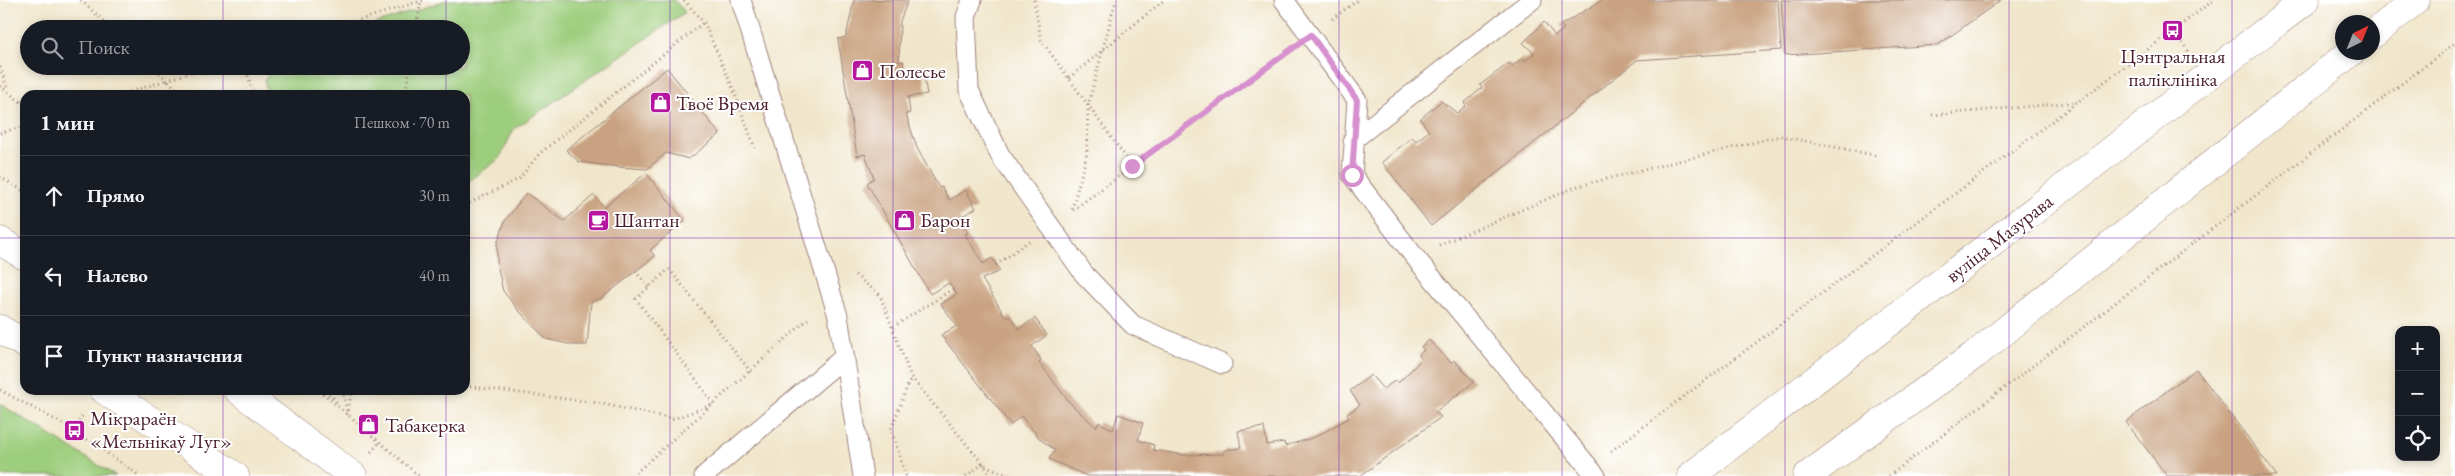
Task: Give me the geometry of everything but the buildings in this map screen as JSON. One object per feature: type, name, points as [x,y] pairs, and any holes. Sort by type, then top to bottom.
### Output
[{"type":"main road","name":"вуліца Мазурава","points":[[1691,476],[2306,0]]},
{"type":"main road","points":[[2380,29],[2416,0]]},
{"type":"main road","points":[[1807,476],[1976,354],[2341,60]]},
{"type":"main road","points":[[0,241],[20,253]]},
{"type":"main road","points":[[0,329],[20,341]]},
{"type":"main road","points":[[112,395],[235,476]]},
{"type":"main road","points":[[245,395],[353,476]]},
{"type":"lane","points":[[741,0],[838,316],[843,358],[863,476]]},
{"type":"lane","points":[[972,0],[966,17],[969,90],[1000,154],[1084,274],[1133,325],[1222,364]]},
{"type":"lane","points":[[1284,0],[1357,100],[1352,175],[1414,256],[1592,472]]},
{"type":"lane","points":[[1353,140],[1532,0]]},
{"type":"lane","points":[[704,476],[843,358]]},
{"type":"path","points":[[81,0],[102,20]]},
{"type":"path","points":[[360,20],[423,0]]},
{"type":"path","points":[[418,20],[423,0]]},
{"type":"path","points":[[684,0],[704,23],[732,86],[758,155]]},
{"type":"path","points":[[1034,0],[1041,40],[1132,166]]},
{"type":"path","points":[[1116,0],[1100,52],[1088,105],[1088,154],[1071,212],[1358,0]]},
{"type":"path","points":[[1069,78],[1164,0]]},
{"type":"path","points":[[1592,472],[2077,102],[2214,0]]},
{"type":"path","points":[[470,203],[519,179],[539,154],[704,23]]},
{"type":"path","points":[[1889,476],[2455,43]]},
{"type":"path","points":[[0,67],[8,91]]},
{"type":"path","points":[[161,75],[177,90]]},
{"type":"path","points":[[136,90],[182,75]]},
{"type":"path","points":[[248,75],[252,90]]},
{"type":"path","points":[[406,90],[408,75]]},
{"type":"path","points":[[0,86],[20,101]]},
{"type":"path","points":[[1932,115],[2077,102]]},
{"type":"path","points":[[0,134],[20,128]]},
{"type":"path","points":[[1414,256],[1578,186],[1780,136],[1879,156]]},
{"type":"path","points":[[0,177],[20,189]]},
{"type":"path","points":[[996,265],[1050,226]]},
{"type":"path","points":[[714,404],[636,299],[669,269],[751,372]]},
{"type":"path","points":[[636,271],[649,287]]},
{"type":"path","points":[[850,271],[880,295],[911,377],[992,476]]},
{"type":"path","points":[[893,327],[953,289]]},
{"type":"path","points":[[632,476],[809,320]]},
{"type":"path","points":[[906,476],[892,429],[911,377]]},
{"type":"path","points":[[470,387],[598,403],[674,418],[714,404]]},
{"type":"path","points":[[0,390],[74,430],[140,476]]},
{"type":"path","points":[[325,395],[419,476]]},
{"type":"path","points":[[330,395],[347,415]]},
{"type":"path","points":[[344,395],[347,415]]},
{"type":"path","points":[[347,415],[351,395]]},
{"type":"path","points":[[966,476],[983,464]]},
{"type":"path","points":[[983,464],[1009,476]]},
{"type":"green space","points":[[447,0],[674,0],[685,12],[514,129],[499,159],[470,180],[470,90],[267,90],[264,80],[268,75],[470,75],[470,20],[386,20]]},
{"type":"green space","points":[[0,404],[116,476],[0,476]]},
{"type":"place","name":"Цэнтральная паліклініка","points":[[2173,30]]},
{"type":"place","name":"Полесье","points":[[863,71]]},
{"type":"place","name":"Твоё Время","points":[[660,103]]},
{"type":"place","name":"Шантан","points":[[598,220]]},
{"type":"place","name":"Барон","points":[[904,220]]},
{"type":"place","name":"Табакерка","points":[[369,425]]},
{"type":"place","name":"Мікрараён «Мельнікаў Луг»","points":[[74,430]]},
{"type":"route","points":[[1132,166],[1311,35],[1357,100],[1352,175]]}]
